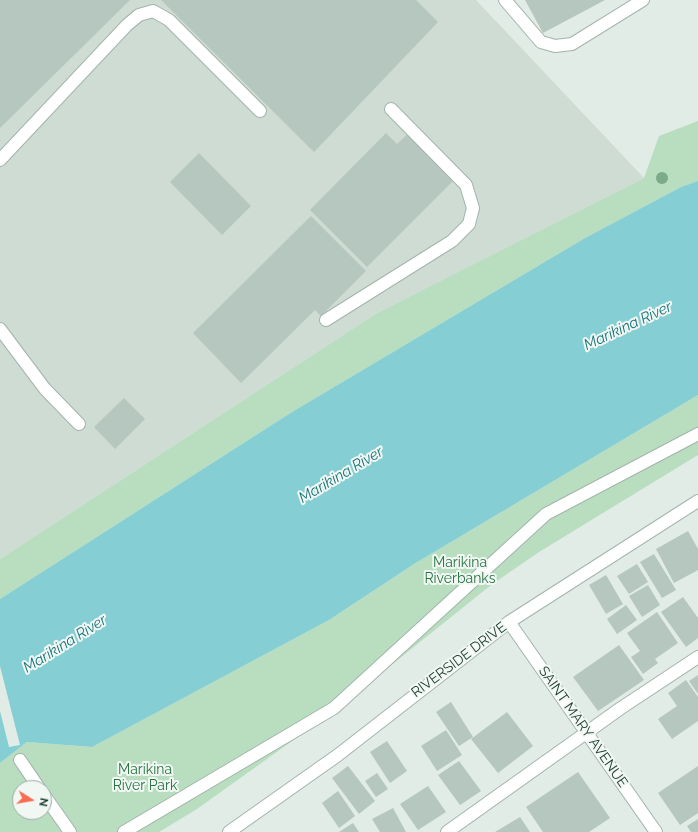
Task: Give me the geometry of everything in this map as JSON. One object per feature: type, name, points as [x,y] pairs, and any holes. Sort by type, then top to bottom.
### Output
[{"type":"street","points":[[505,0],[541,42],[555,46],[572,44],[643,0]]},
{"type":"street","points":[[0,160],[127,25],[139,15],[153,11],[169,20],[260,111]]},
{"type":"street","points":[[326,320],[452,241],[469,224],[473,208],[466,185],[391,109]]},
{"type":"street","points":[[0,329],[45,389],[79,424]]},
{"type":"street","points":[[124,832],[334,708],[546,514],[698,434]]},
{"type":"street","name":"RIVERSIDE DRIVE","points":[[229,832],[338,755],[509,622],[698,500]]},
{"type":"street","name":"SAINT MARY AVENUE","points":[[509,622],[656,832]]},
{"type":"street","points":[[455,830],[587,732],[698,657]]},
{"type":"street","points":[[20,760],[34,780]]},
{"type":"street","points":[[52,806],[70,832]]},
{"type":"shaded area","points":[[0,0],[476,0],[644,178],[377,313],[0,559]]},
{"type":"green space","points":[[698,121],[698,181],[681,187],[585,238],[292,412],[0,599],[0,559],[377,313],[644,178],[659,136]]},
{"type":"green space","name":"Marikina River Park","points":[[698,395],[698,455],[539,552],[491,585],[334,711],[197,809],[159,832],[0,832],[0,763],[27,742],[92,747],[329,620],[414,564]]},
{"type":"water","name":"Marikina River","points":[[698,181],[698,395],[414,564],[329,620],[92,747],[27,742],[0,763],[0,599],[292,412],[585,238],[681,187]]},
{"type":"pier","points":[[0,666],[20,745],[9,747],[0,711]]},
{"type":"building","points":[[0,0],[130,0],[0,128]]},
{"type":"building","points":[[161,0],[416,0],[438,22],[314,152]]},
{"type":"building","points":[[525,0],[605,0],[543,33]]},
{"type":"building","points":[[410,132],[456,178],[367,267],[310,210],[386,133],[397,144]]},
{"type":"building","points":[[199,153],[251,206],[222,235],[170,182]]},
{"type":"building","points":[[311,216],[366,271],[321,316],[315,310],[241,383],[193,333]]},
{"type":"building","points":[[124,398],[145,419],[115,449],[94,427]]},
{"type":"building","points":[[688,531],[698,549],[698,570],[674,583],[656,549]]},
{"type":"building","points":[[654,554],[676,590],[662,598],[640,562]]},
{"type":"building","points":[[637,564],[648,582],[629,594],[617,576]]},
{"type":"building","points":[[606,575],[623,604],[606,614],[589,585]]},
{"type":"building","points":[[648,585],[660,605],[642,617],[629,596]]},
{"type":"building","points":[[683,597],[698,618],[698,638],[686,647],[661,612]]},
{"type":"building","points":[[626,605],[637,620],[617,634],[607,619]]},
{"type":"building","points":[[657,612],[678,643],[655,659],[658,663],[643,674],[631,657],[640,651],[627,633]]},
{"type":"building","points":[[619,645],[644,680],[598,711],[573,677]]},
{"type":"building","points":[[698,675],[698,694],[689,681]]},
{"type":"building","points":[[686,680],[698,697],[698,721],[672,739],[658,719],[677,706],[668,693]]},
{"type":"building","points":[[451,702],[473,737],[459,746],[436,712]]},
{"type":"building","points":[[507,712],[533,746],[498,773],[471,739]]},
{"type":"building","points":[[446,730],[462,755],[437,771],[421,746]]},
{"type":"building","points":[[387,741],[407,771],[390,783],[370,752]]},
{"type":"building","points":[[459,761],[481,791],[460,805],[438,775]]},
{"type":"building","points":[[348,766],[375,801],[359,814],[332,778]]},
{"type":"building","points":[[698,766],[698,813],[680,825],[658,793]]},
{"type":"building","points":[[578,772],[610,818],[589,832],[543,832],[526,807]]},
{"type":"building","points":[[377,773],[388,789],[376,797],[365,781]]},
{"type":"building","points":[[428,786],[446,812],[418,830],[400,804]]},
{"type":"building","points":[[338,791],[355,816],[339,828],[322,803]]},
{"type":"building","points":[[393,808],[406,832],[380,832],[372,819]]},
{"type":"building","points":[[520,817],[530,832],[495,832]]},
{"type":"building","points":[[698,819],[698,832],[691,832],[687,826]]},
{"type":"building","points":[[353,823],[359,832],[339,832]]},
{"type":"park label","name":"Marikina Riverbanks","points":[[460,572]]}]
